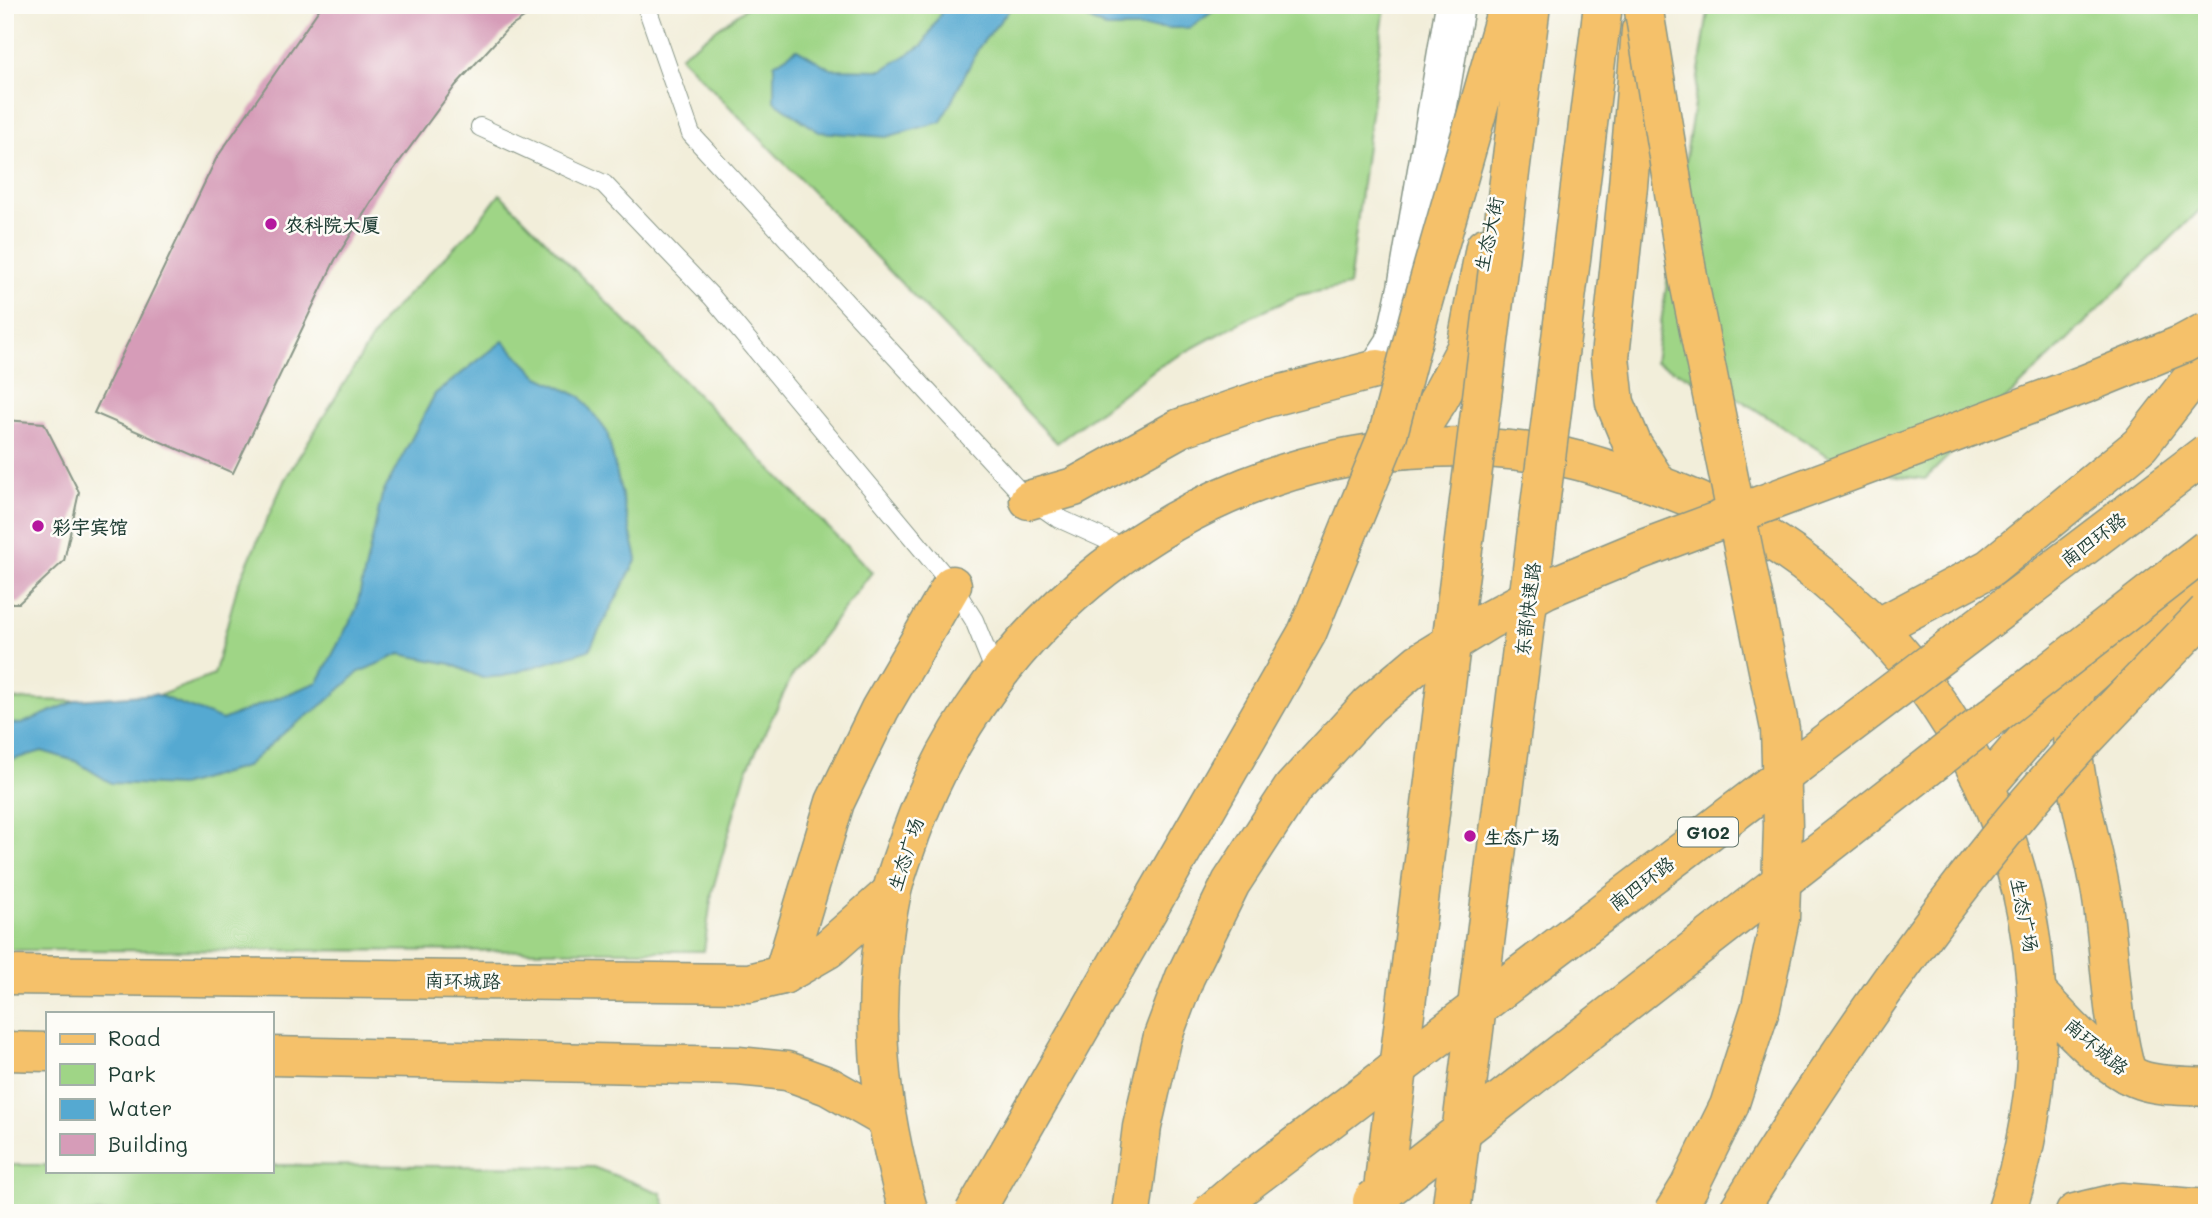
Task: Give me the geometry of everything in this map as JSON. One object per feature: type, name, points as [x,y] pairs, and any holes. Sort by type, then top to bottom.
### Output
[{"type":"main road","points":[[974,1213],[1307,633],[1388,434],[1508,5]]},
{"type":"main road","points":[[1380,1213],[1534,5]]},
{"type":"main road","name":"生态大街","points":[[1407,449],[1466,348],[1534,5]]},
{"type":"main road","name":"东部快速路","points":[[1451,1213],[1603,5]]},
{"type":"main road","points":[[1643,5],[1610,357],[1615,403],[1633,446],[1658,484]]},
{"type":"main road","points":[[1643,5],[1688,278],[1780,729],[1783,826],[1780,918],[1761,1007],[1729,1106],[1689,1187],[1673,1213]]},
{"type":"main road","points":[[1131,1213],[1142,1127],[1163,1036],[1185,977],[1231,883],[1293,788],[1369,705],[1419,663],[1546,589],[1640,550],[2085,384],[2183,344],[2207,331]]},
{"type":"main road","points":[[1877,628],[1990,568],[2140,444],[2207,359]]},
{"type":"main road","points":[[1029,500],[1074,487],[1180,428],[1266,398],[1378,369]]},
{"type":"main road","name":"生态广场","points":[[909,1213],[892,1154],[880,1083],[877,1010],[891,893],[924,799],[956,734],[996,675],[1054,610],[1129,550],[1181,517],[1253,484],[1329,461],[1407,449],[1487,448],[1565,457],[1658,484],[1715,508],[1784,547],[1846,596],[1901,652],[1948,716],[1986,786],[2014,859],[2032,936],[2039,1015],[2035,1094],[2020,1171],[2006,1213]]},
{"type":"main road","name":"南四环路","points":[[1211,1213],[1262,1171],[2207,453]]},
{"type":"main road","points":[[1357,1213],[2207,549]]},
{"type":"main road","points":[[1986,786],[2052,709],[2207,571]]},
{"type":"main road","points":[[782,975],[835,802],[880,709],[953,585]]},
{"type":"main road","points":[[1737,1213],[1906,960],[2001,835],[2068,757],[2207,612]]},
{"type":"main road","points":[[2077,686],[2071,709],[2070,728],[2079,788],[2102,894],[2119,1046],[2127,1074]]},
{"type":"main road","name":"南环城路","points":[[5,975],[749,983],[782,975],[828,949],[891,893]]},
{"type":"main road","name":"南环城路","points":[[2037,993],[2094,1050],[2127,1074],[2144,1082],[2207,1087]]},
{"type":"main road","points":[[5,1051],[46,1052]]},
{"type":"main road","points":[[273,1056],[738,1066],[788,1071],[828,1086],[886,1119]]},
{"type":"main road","points":[[2093,1210],[2121,1202],[2207,1209]]},
{"type":"street","points":[[1378,369],[1395,343],[1407,288],[1455,5]]},
{"type":"lane","points":[[646,5],[691,134],[1019,491],[1056,517],[1129,550]]},
{"type":"lane","points":[[480,127],[604,184],[712,296],[953,585],[974,620],[996,675]]},
{"type":"green space","points":[[750,5],[1385,5],[1349,286],[1299,295],[1246,319],[1158,367],[1057,443],[680,56]]},
{"type":"green space","points":[[1709,5],[2207,5],[2207,203],[1925,479],[1852,471],[1742,401],[1655,362]]},
{"type":"green space","points":[[500,194],[872,572],[792,676],[746,772],[712,892],[704,951],[5,950],[5,699],[139,703],[214,675],[237,587],[285,479],[384,319],[473,228]]},
{"type":"green space","points":[[5,1165],[46,1165],[46,1172],[273,1172],[273,1165],[593,1167],[661,1193],[668,1213],[5,1213]]},
{"type":"water","points":[[945,5],[1013,5],[979,47],[941,122],[886,137],[819,132],[774,101],[774,64],[797,49],[831,69],[882,70],[923,45]]},
{"type":"water","points":[[1063,5],[1222,5],[1190,28],[1105,28]]},
{"type":"water","points":[[503,341],[539,377],[581,397],[607,432],[637,559],[589,650],[504,676],[482,678],[451,664],[400,654],[359,672],[245,767],[180,786],[111,783],[75,761],[42,751],[5,762],[5,723],[21,724],[78,700],[155,694],[222,720],[318,682],[356,610],[382,495],[435,394]]},
{"type":"building","name":"农科院大厦","points":[[322,5],[544,5],[507,29],[456,85],[380,188],[335,260],[233,473],[94,413],[216,159]]},
{"type":"building","name":"彩宇宾馆","points":[[5,420],[44,423],[79,492],[64,561],[19,603],[5,603]]},
{"type":"place","name":"农科院大厦","points":[[271,224]]},
{"type":"place","name":"彩宇宾馆","points":[[38,526]]},
{"type":"place","name":"生态广场","points":[[1470,836]]}]
